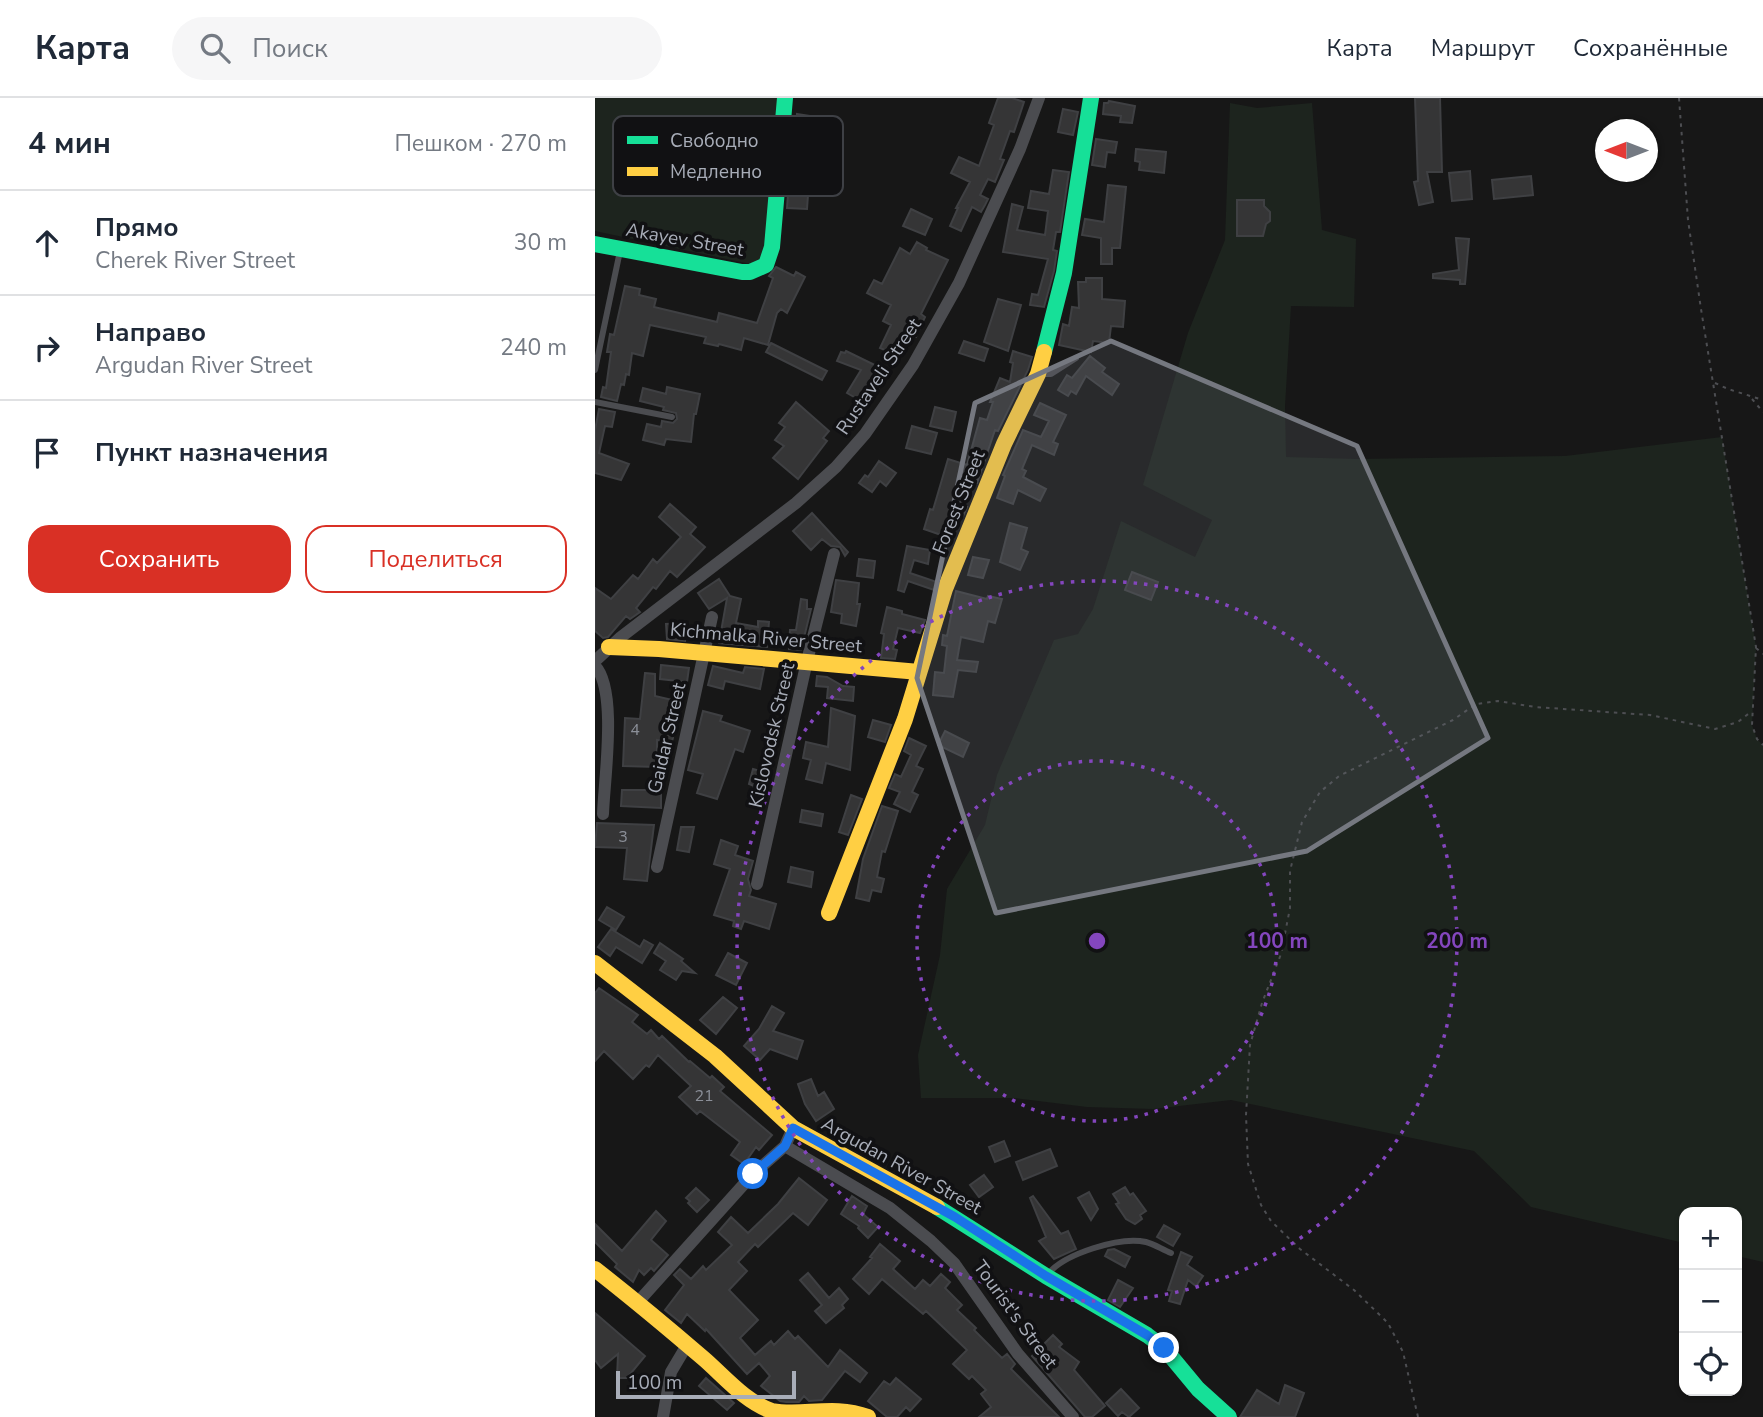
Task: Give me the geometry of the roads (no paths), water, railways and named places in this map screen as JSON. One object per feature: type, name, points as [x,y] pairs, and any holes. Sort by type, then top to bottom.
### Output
[{"type":"street","name":"Akayev Street","points":[[783,116],[785,98]]},
{"type":"street","name":"Rustaveli Street","points":[[595,661],[796,503],[836,467],[865,434],[908,374],[959,283],[1020,149],[1039,98]]},
{"type":"street","name":"Forest Street","points":[[829,913],[905,719],[945,589],[1004,444],[1038,374],[1064,273],[1091,98]]},
{"type":"street","name":"Akayev Street","points":[[595,244],[750,272],[766,265],[772,247],[776,196]]},
{"type":"street","name":"Kislovodsk Street","points":[[757,884],[807,660],[834,554]]},
{"type":"street","name":"Gaidar Street","points":[[657,867],[712,617]]},
{"type":"street","name":"Kichmalka River Street","points":[[609,648],[807,660],[919,673]]},
{"type":"street","points":[[595,666],[601,673],[607,692],[607,766],[603,814]]},
{"type":"street","name":"Argudan River Street","points":[[595,963],[715,1056],[793,1128],[955,1217],[1046,1276],[1147,1335],[1164,1348],[1198,1389],[1229,1417]]},
{"type":"street","points":[[638,1302],[753,1174],[785,1146],[793,1128]]},
{"type":"street","name":"Tourist's Street","points":[[785,1146],[890,1208],[931,1241],[962,1272],[1001,1332],[1073,1417]]},
{"type":"street","points":[[595,1269],[638,1302],[749,1397],[778,1415],[800,1417],[845,1411],[868,1417]]},
{"type":"street","points":[[663,1417],[671,1373],[687,1345]]},
{"type":"lane","points":[[595,370],[620,249]]},
{"type":"lane","points":[[1038,374],[1051,374],[1076,358]]},
{"type":"lane","points":[[595,402],[672,417]]},
{"type":"lane","points":[[1046,1276],[1058,1264],[1102,1246],[1123,1242],[1146,1242],[1171,1253]]}]
